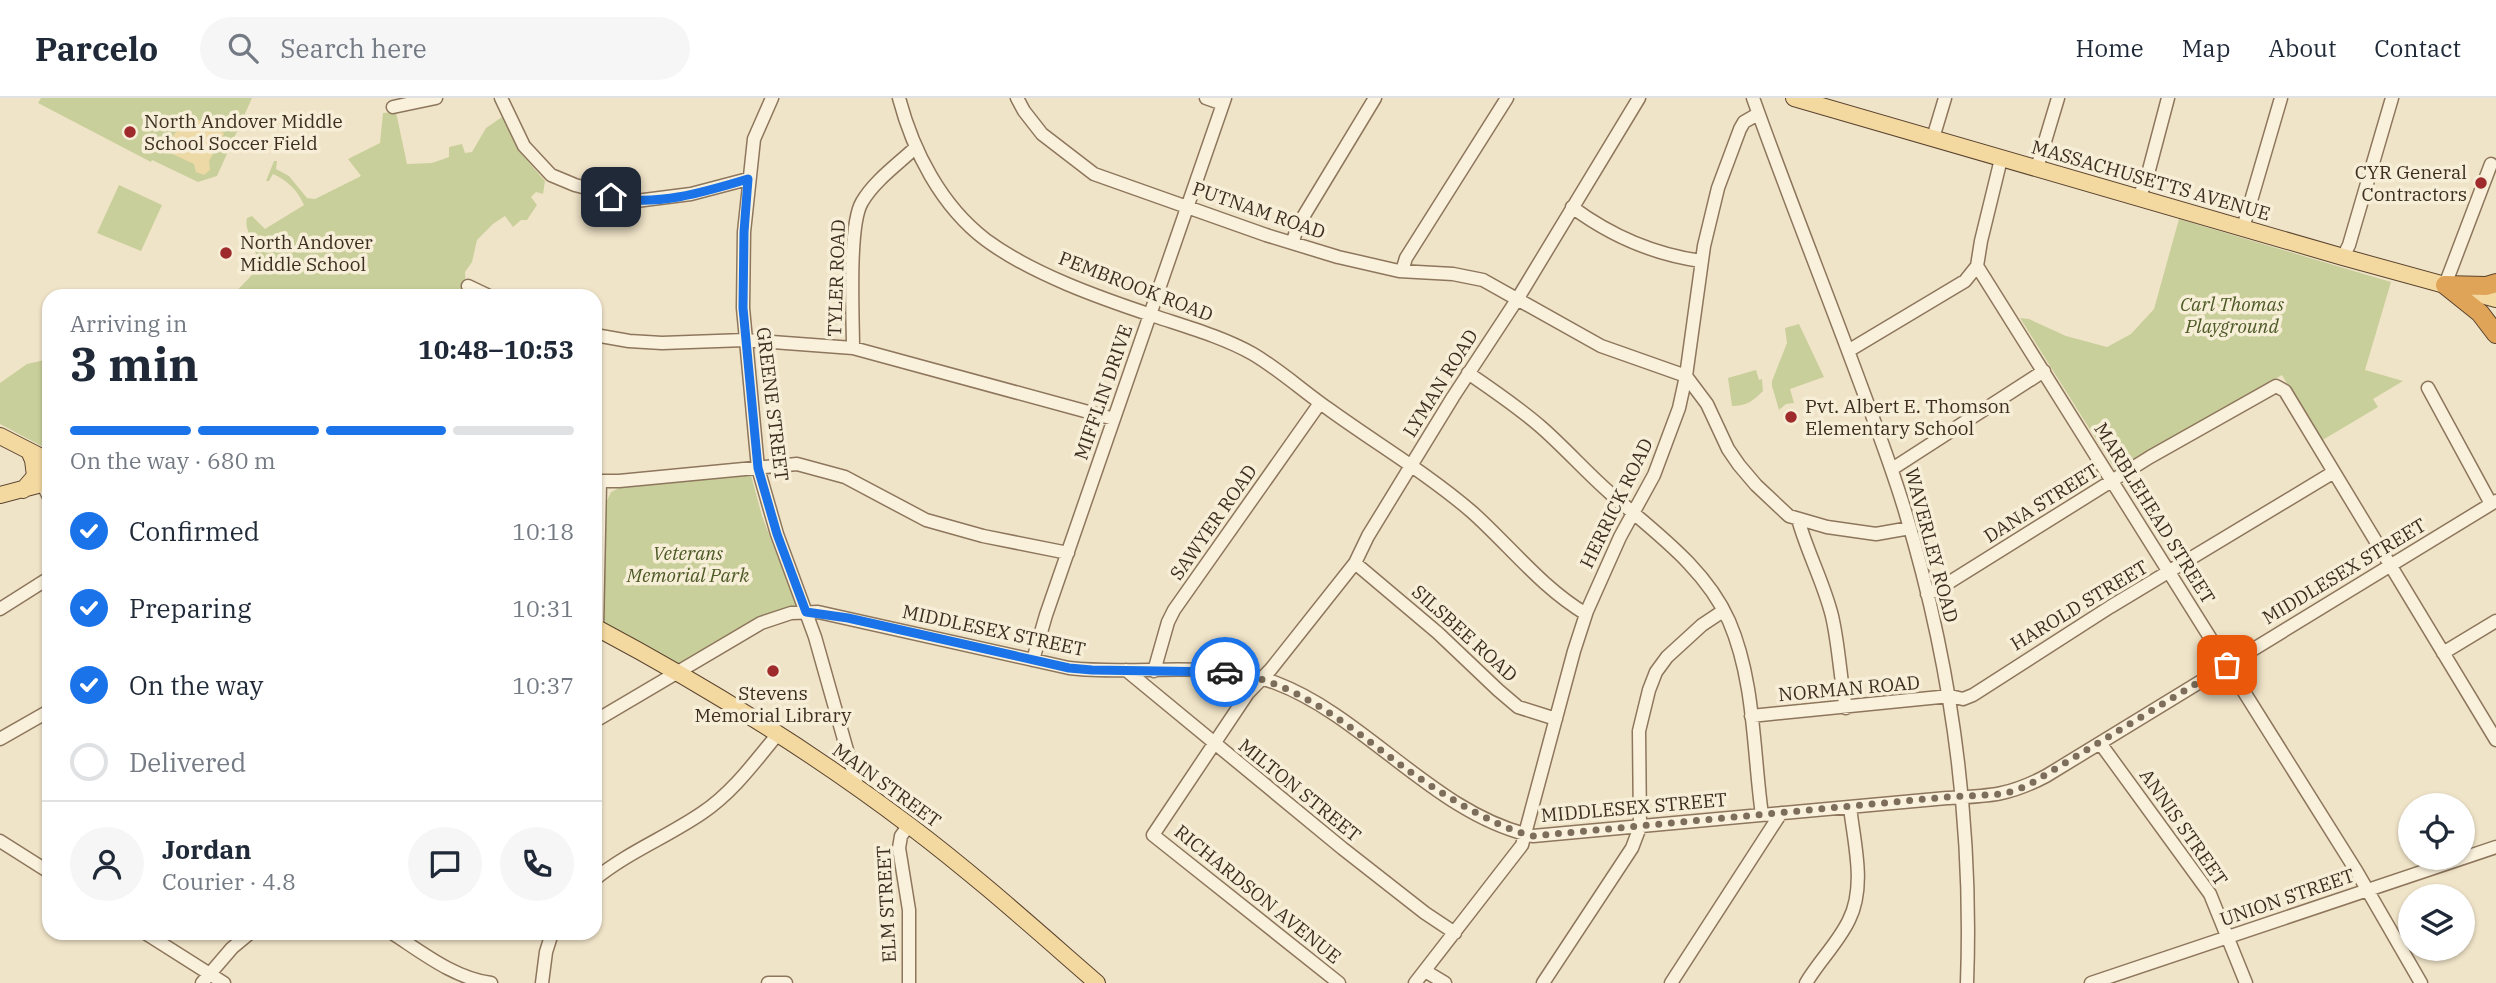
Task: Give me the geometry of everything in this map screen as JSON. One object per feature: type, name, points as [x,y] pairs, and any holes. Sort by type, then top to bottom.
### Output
[{"type":"highway","points":[[2445,285],[2478,286],[2496,283]]},
{"type":"highway","points":[[2445,285],[2480,313],[2496,334]]},
{"type":"main road","name":"MASSACHUSETTS AVENUE","points":[[1794,98],[2496,299]]},
{"type":"main road","points":[[0,436],[42,458]]},
{"type":"main road","points":[[23,490],[35,476],[29,451]]},
{"type":"main road","points":[[0,495],[42,488]]},
{"type":"main road","name":"MAIN STREET","points":[[602,631],[777,735],[909,825],[1097,983]]},
{"type":"street","points":[[393,107],[436,98]]},
{"type":"street","points":[[501,98],[524,146],[551,175],[611,197],[636,201],[691,194],[748,179]]},
{"type":"street","name":"GREENE STREET","points":[[772,98],[754,139],[743,248],[745,340],[758,468],[777,534],[806,612],[858,789]]},
{"type":"street","name":"PEMBROOK ROAD","points":[[899,98],[915,148],[930,174],[956,212],[986,240],[1013,257],[1058,278],[1216,337],[1253,355],[1411,466],[1475,515],[1539,580],[1586,614]]},
{"type":"street","name":"PUTNAM ROAD","points":[[1017,98],[1042,134],[1094,174],[1349,260],[1402,271],[1471,276],[1495,285],[1555,322],[1601,346],[1686,376]]},
{"type":"street","points":[[1206,98],[1224,101]]},
{"type":"street","points":[[1293,242],[1297,227],[1374,98]]},
{"type":"street","points":[[1402,271],[1406,258],[1507,98]]},
{"type":"street","name":"LYMAN ROAD","points":[[1153,835],[1248,693],[1355,563],[1368,536],[1468,373],[1518,298],[1639,98]]},
{"type":"street","name":"WAVERLEY ROAD","points":[[1753,98],[1892,469],[1927,594],[1950,696],[1963,797],[1967,983]]},
{"type":"street","points":[[1933,138],[1945,98]]},
{"type":"street","points":[[2037,168],[2058,98]]},
{"type":"street","points":[[2138,197],[2145,185],[2168,98]]},
{"type":"street","points":[[2243,228],[2281,98]]},
{"type":"street","points":[[2343,257],[2349,245],[2392,98]]},
{"type":"street","name":"MIFFLIN DRIVE","points":[[1033,660],[1224,101]]},
{"type":"street","name":"HERRICK ROAD","points":[[1415,983],[1522,845],[1586,614],[1615,548],[1664,454],[1686,376],[1701,261],[1718,188],[1740,129],[1744,122],[1758,114]]},
{"type":"street","name":"TYLER ROAD","points":[[853,348],[853,256],[860,204],[915,148]]},
{"type":"street","points":[[1848,351],[1965,281],[1977,266],[2001,159]]},
{"type":"street","points":[[2445,285],[2491,164]]},
{"type":"street","points":[[1572,207],[1630,242],[1668,255],[1701,261]]},
{"type":"street","name":"MARBLEHEAD STREET","points":[[1977,266],[2367,891],[2421,983]]},
{"type":"street","points":[[468,286],[474,289]]},
{"type":"street","points":[[602,336],[669,343],[745,340],[853,348],[1114,419]]},
{"type":"street","points":[[1892,469],[2043,371]]},
{"type":"street","points":[[1468,373],[1539,425],[1693,568],[1723,611],[1730,623],[1745,671],[1762,815]]},
{"type":"street","points":[[1686,376],[1707,404],[1728,449],[1739,465],[1789,516],[1827,527],[1876,534],[1910,528]]},
{"type":"street","name":"DANA STREET","points":[[1927,594],[2268,388],[2276,386],[2285,391],[2334,472]]},
{"type":"street","points":[[2428,388],[2494,503]]},
{"type":"street","name":"SAWYER ROAD","points":[[1154,671],[1174,610],[1320,403]]},
{"type":"street","points":[[602,481],[797,464],[830,472],[926,520],[983,536],[1068,553]]},
{"type":"street","points":[[2334,472],[2496,740]]},
{"type":"street","name":"HAROLD STREET","points":[[1950,696],[1963,699],[1973,695],[2110,607],[2334,472]]},
{"type":"street","name":"MIDDLESEX STREET","points":[[602,718],[761,623],[791,613],[806,612],[848,618],[1033,660],[1092,670],[1222,671],[1261,679],[1319,705],[1404,767],[1462,804],[1497,823],[1525,834],[1546,835],[2004,794],[2027,786],[2494,503]]},
{"type":"street","points":[[1798,519],[1832,617],[1846,708]]},
{"type":"street","name":"SILSBEE ROAD","points":[[1355,563],[1438,633],[1518,707],[1556,719]]},
{"type":"street","points":[[0,608],[42,582]]},
{"type":"street","points":[[1543,983],[1632,848],[1640,827],[1639,731],[1656,672],[1667,657],[1702,625],[1723,611]]},
{"type":"street","points":[[2443,653],[2496,621]]},
{"type":"street","name":"MILTON STREET","points":[[1126,670],[1342,848],[1425,914],[1455,933]]},
{"type":"street","name":"NORMAN ROAD","points":[[1751,716],[1950,696]]},
{"type":"street","points":[[0,739],[42,715]]},
{"type":"street","points":[[602,874],[714,804],[777,735]]},
{"type":"street","name":"ANNIS STREET","points":[[2099,743],[2201,881],[2216,907],[2246,983]]},
{"type":"street","points":[[1806,983],[1849,920],[1856,901],[1857,867],[1850,807]]},
{"type":"street","points":[[1671,983],[1781,813]]},
{"type":"street","name":"ELM STREET","points":[[909,825],[901,836],[900,848],[909,910],[909,983]]},
{"type":"street","name":"RICHARDSON AVENUE","points":[[1153,835],[1339,983]]},
{"type":"street","points":[[0,841],[42,866]]},
{"type":"street","name":"UNION STREET","points":[[2091,983],[2496,847]]},
{"type":"street","points":[[154,940],[206,979],[224,983]]},
{"type":"street","points":[[206,979],[242,940]]},
{"type":"street","points":[[403,940],[466,978],[491,983]]},
{"type":"street","points":[[542,983],[550,940]]},
{"type":"street","points":[[1425,971],[1445,983]]},
{"type":"street","points":[[768,983],[786,983]]},
{"type":"green space","points":[[41,98],[252,98],[217,176],[198,182],[152,160],[151,162],[38,103]]},
{"type":"green space","points":[[396,112],[407,164],[432,163],[449,157],[449,147],[462,144],[465,153],[472,152],[486,128],[502,117],[518,150],[545,181],[543,194],[536,192],[531,197],[537,205],[527,220],[521,220],[513,227],[505,216],[477,240],[472,262],[465,272],[464,289],[239,289],[251,275],[256,260],[247,229],[247,218],[252,216],[265,229],[304,205],[283,179],[273,174],[269,181],[266,181],[274,161],[277,161],[276,169],[289,176],[307,198],[315,199],[361,176],[348,159],[380,143],[383,113]]},
{"type":"green space","points":[[119,185],[162,205],[141,251],[97,233]]},
{"type":"green space","name":"Carl Thomas Playground","points":[[2179,219],[2391,282],[2365,370],[2403,381],[2373,399],[2378,407],[2321,441],[2282,375],[2116,471],[2020,318],[2029,319],[2066,336],[2107,347],[2131,334],[2154,309]]},
{"type":"green space","points":[[1799,324],[1824,377],[1790,389],[1794,403],[1786,404],[1779,410],[1772,381],[1787,343],[1785,328]]},
{"type":"green space","points":[[42,361],[42,446],[0,424],[0,383],[27,364]]},
{"type":"green space","points":[[1756,370],[1759,380],[1762,379],[1763,391],[1750,402],[1732,406],[1728,378]]},
{"type":"green space","name":"Veterans Memorial Park","points":[[751,475],[762,516],[796,605],[679,664],[604,623],[605,505],[611,492],[625,485]]},
{"type":"sand","points":[[198,120],[217,126],[224,134],[209,161],[210,170],[204,175],[196,172],[194,164],[168,152],[177,130]]},
{"type":"way so far","points":[[1225,672],[1252,676],[1297,693],[1319,705],[1404,767],[1462,804],[1497,823],[1533,836],[2004,794],[2046,776],[2227,665]]},
{"type":"place","name":"North Andover Middle School Soccer Field","points":[[130,132]]},
{"type":"place","name":"CYR General Contractors","points":[[2481,183]]},
{"type":"place","name":"North Andover Middle School","points":[[226,253]]},
{"type":"place","name":"Pvt. Albert E. Thomson Elementary School","points":[[1791,417]]},
{"type":"place","name":"Stevens Memorial Library","points":[[773,671]]},
{"type":"route","points":[[611,197],[636,201],[655,200],[748,179],[743,308],[758,468],[787,564],[806,612],[848,618],[1069,668],[1225,672]]}]
